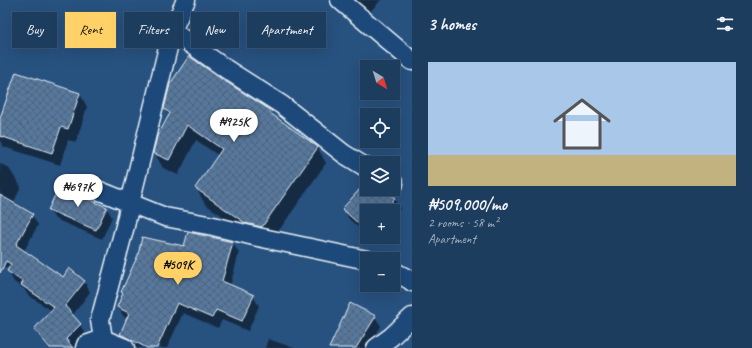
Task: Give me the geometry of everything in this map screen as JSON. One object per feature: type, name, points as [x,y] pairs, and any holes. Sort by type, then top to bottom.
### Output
[{"type":"street","points":[[181,12],[186,0]]},
{"type":"street","points":[[340,0],[412,61]]},
{"type":"street","points":[[183,39],[226,69],[282,105],[344,154],[360,164]]},
{"type":"street","points":[[103,339],[100,320],[125,226],[168,48]]},
{"type":"street","points":[[95,189],[165,217],[360,259]]},
{"type":"street","points":[[400,275],[412,282]]},
{"type":"street","points":[[376,348],[391,337],[412,317]]},
{"type":"street","points":[[85,348],[86,345],[103,339],[125,348]]},
{"type":"building","points":[[189,56],[220,78],[272,111],[270,113],[318,147],[262,227],[245,223],[195,188],[222,149],[187,125],[169,160],[153,153],[157,137],[170,113],[164,109],[170,84]]},
{"type":"building","points":[[16,72],[80,93],[68,129],[61,127],[52,153],[0,136],[0,118]]},
{"type":"building","points":[[59,187],[107,207],[96,230],[48,210]]},
{"type":"building","points":[[360,189],[360,196],[392,196],[395,198],[390,204],[360,204],[360,225],[342,209]]},
{"type":"building","points":[[0,195],[33,214],[16,245],[63,277],[69,268],[85,281],[65,306],[81,324],[66,339],[73,348],[50,348],[34,329],[54,307],[21,285],[23,282],[7,271],[11,264],[6,261],[0,273]]},
{"type":"building","points":[[188,232],[233,242],[222,281],[254,295],[242,321],[216,310],[212,318],[177,303],[157,348],[147,348],[120,334],[129,313],[117,307],[123,293],[121,292],[138,255],[142,237],[184,246]]},
{"type":"building","points":[[350,303],[376,316],[356,348],[329,348]]}]
